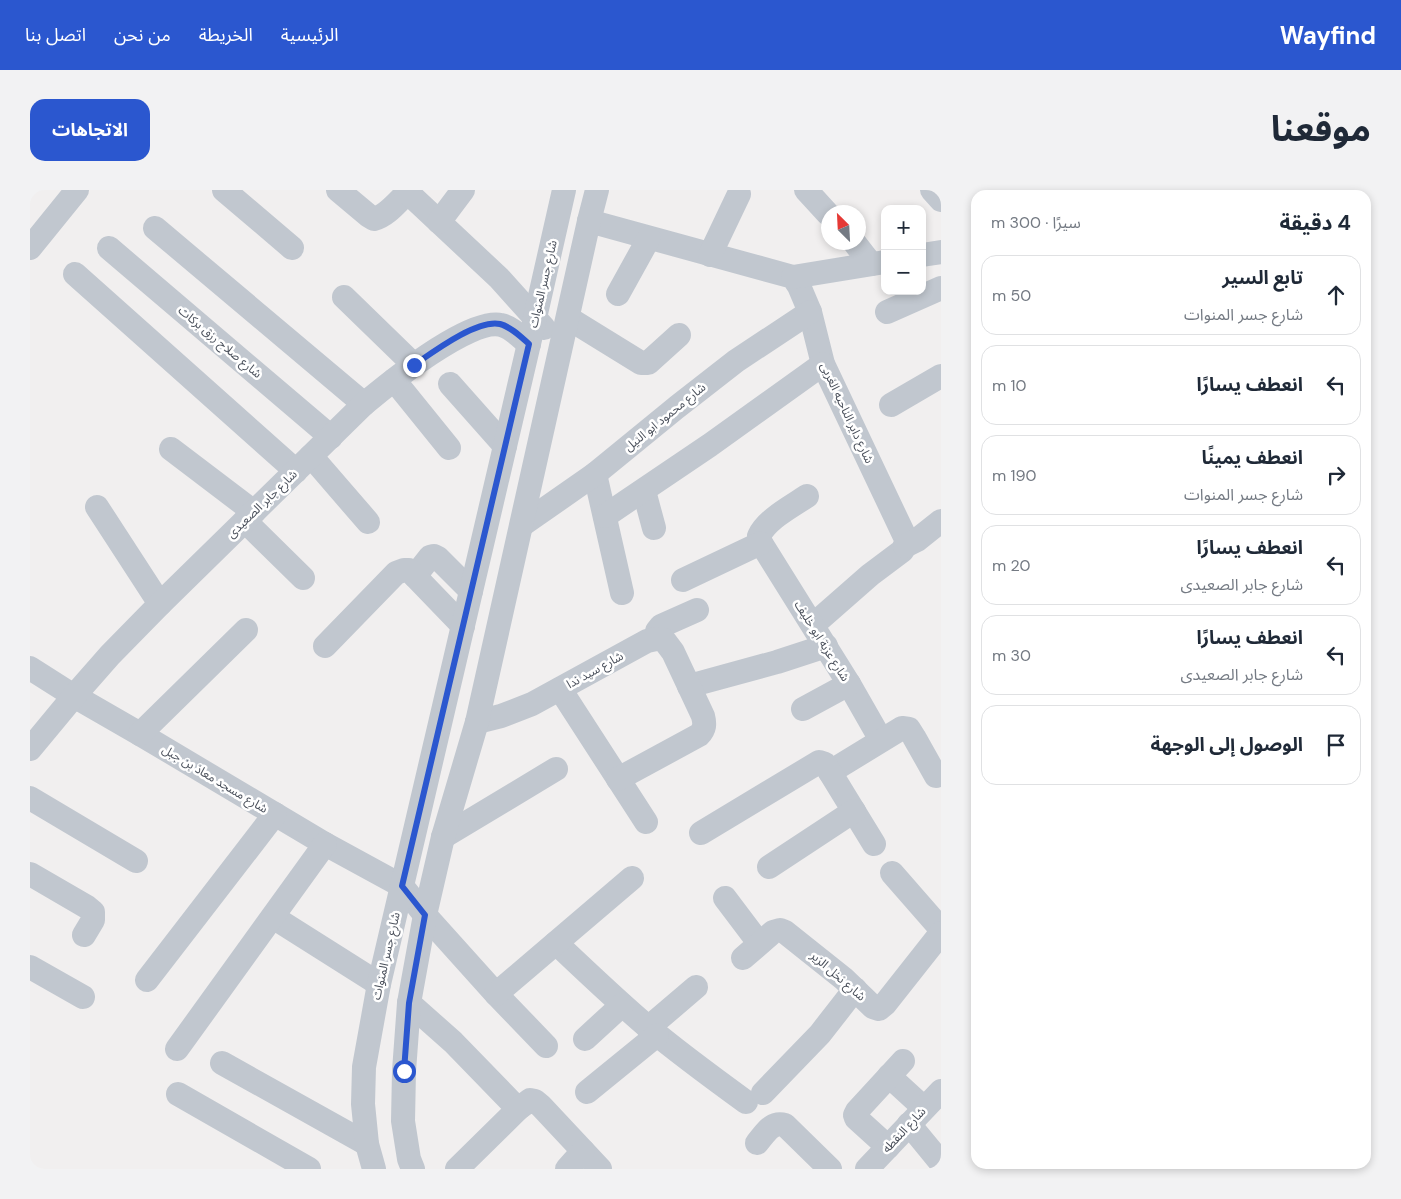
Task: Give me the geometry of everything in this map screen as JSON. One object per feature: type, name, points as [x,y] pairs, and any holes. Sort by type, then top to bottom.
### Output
[{"type":"street","points":[[30,248],[77,190]]},
{"type":"street","points":[[224,190],[292,248]]},
{"type":"street","points":[[338,190],[374,219],[385,214],[406,191],[499,278],[561,349]]},
{"type":"street","points":[[439,222],[463,190]]},
{"type":"street","name":"شارع جسر المنوات","points":[[374,1169],[367,1144],[363,1104],[364,1066],[379,984],[564,190]]},
{"type":"street","points":[[413,1169],[409,1159],[403,1122],[404,1071],[409,1003],[425,915],[443,837],[477,722],[597,190]]},
{"type":"street","points":[[806,190],[821,206]]},
{"type":"street","points":[[932,190],[941,200]]},
{"type":"street","points":[[710,255],[739,194]]},
{"type":"street","points":[[589,221],[793,278],[878,263]]},
{"type":"street","points":[[155,228],[364,404]]},
{"type":"street","points":[[618,294],[649,238]]},
{"type":"street","name":"شارع صلاح رزق بركات","points":[[109,248],[331,437]]},
{"type":"street","points":[[863,250],[878,263]]},
{"type":"street","points":[[926,254],[941,252]]},
{"type":"street","points":[[75,274],[304,464],[368,522]]},
{"type":"street","name":"شارع داير الناحيه الغربى","points":[[793,278],[799,286],[810,312],[823,364],[906,539],[905,546]]},
{"type":"street","points":[[887,312],[941,288]]},
{"type":"street","points":[[344,297],[414,365]]},
{"type":"street","name":"شارع محمود ابو النيل","points":[[522,525],[595,474],[736,361],[810,312]]},
{"type":"street","points":[[568,318],[641,363],[648,363],[679,335]]},
{"type":"street","name":"شارع جابر الصعيدى","points":[[30,750],[110,655],[364,404],[414,365],[467,331],[483,325],[500,324],[513,331],[529,344]]},
{"type":"street","points":[[605,516],[710,446],[823,364]]},
{"type":"street","points":[[890,405],[941,376]]},
{"type":"street","points":[[394,380],[448,448]]},
{"type":"street","points":[[450,384],[505,446]]},
{"type":"street","points":[[171,449],[249,516],[303,578]]},
{"type":"street","points":[[595,474],[622,593]]},
{"type":"street","points":[[644,490],[654,528]]},
{"type":"street","points":[[683,580],[761,544],[759,536],[769,522],[807,496]]},
{"type":"street","points":[[97,507],[160,604]]},
{"type":"street","points":[[813,625],[864,580],[902,551],[905,546],[940,526]]},
{"type":"street","name":"شارع عزبة ابو خليف","points":[[761,544],[826,646],[881,740]]},
{"type":"street","points":[[415,576],[430,557],[434,556],[471,591]]},
{"type":"street","points":[[325,646],[396,573],[404,570],[409,570],[463,626]]},
{"type":"street","points":[[618,779],[703,731],[705,724],[703,716],[668,644],[664,640],[656,639],[657,631],[661,626],[697,610]]},
{"type":"street","points":[[140,734],[246,630]]},
{"type":"street","name":"شارع سيد ندا","points":[[477,722],[532,704],[647,641],[656,639]]},
{"type":"street","points":[[689,686],[778,662],[826,646]]},
{"type":"street","name":"شارع مسجد معاذ بن جبل","points":[[30,668],[74,696],[325,844],[402,886]]},
{"type":"street","points":[[803,710],[849,684]]},
{"type":"street","points":[[560,689],[646,822]]},
{"type":"street","points":[[830,772],[902,728],[909,730],[914,737],[936,776]]},
{"type":"street","points":[[702,833],[812,764],[819,762],[825,764],[874,844]]},
{"type":"street","points":[[443,837],[556,769]]},
{"type":"street","points":[[30,798],[136,861]]},
{"type":"street","points":[[769,867],[854,811]]},
{"type":"street","points":[[147,980],[275,814]]},
{"type":"street","points":[[178,1049],[325,844]]},
{"type":"street","points":[[892,873],[941,929]]},
{"type":"street","points":[[30,874],[93,912],[93,920],[84,935]]},
{"type":"street","points":[[496,994],[632,878]]},
{"type":"street","points":[[402,886],[425,915],[496,994],[546,1046]]},
{"type":"street","name":"شارع نخل الزير","points":[[725,898],[751,950],[773,932],[780,930],[785,932],[844,979],[876,1009],[882,1008],[941,933]]},
{"type":"street","points":[[273,917],[379,984]]},
{"type":"street","points":[[556,943],[622,1005],[700,1068],[755,1097],[820,1034],[855,989]]},
{"type":"street","points":[[30,967],[83,997]]},
{"type":"street","points":[[587,1092],[653,1031],[696,987]]},
{"type":"street","points":[[409,1003],[453,1042],[518,1109]]},
{"type":"street","points":[[585,1039],[622,1005]]},
{"type":"street","points":[[222,1064],[367,1144]]},
{"type":"street","points":[[888,1147],[855,1115],[896,1069],[941,1163]]},
{"type":"street","name":"شارع النقطه","points":[[868,1169],[941,1091]]},
{"type":"street","points":[[178,1094],[309,1169]]},
{"type":"street","points":[[457,1169],[518,1109],[530,1100],[535,1101],[541,1106],[600,1169]]},
{"type":"street","points":[[757,1143],[772,1126],[779,1123],[785,1125],[830,1169]]},
{"type":"street","points":[[567,1169],[583,1151]]},
{"type":"route","points":[[404,1071],[409,1003],[425,915],[402,886],[529,344],[513,331],[500,324],[483,325],[467,331],[414,365]]}]
